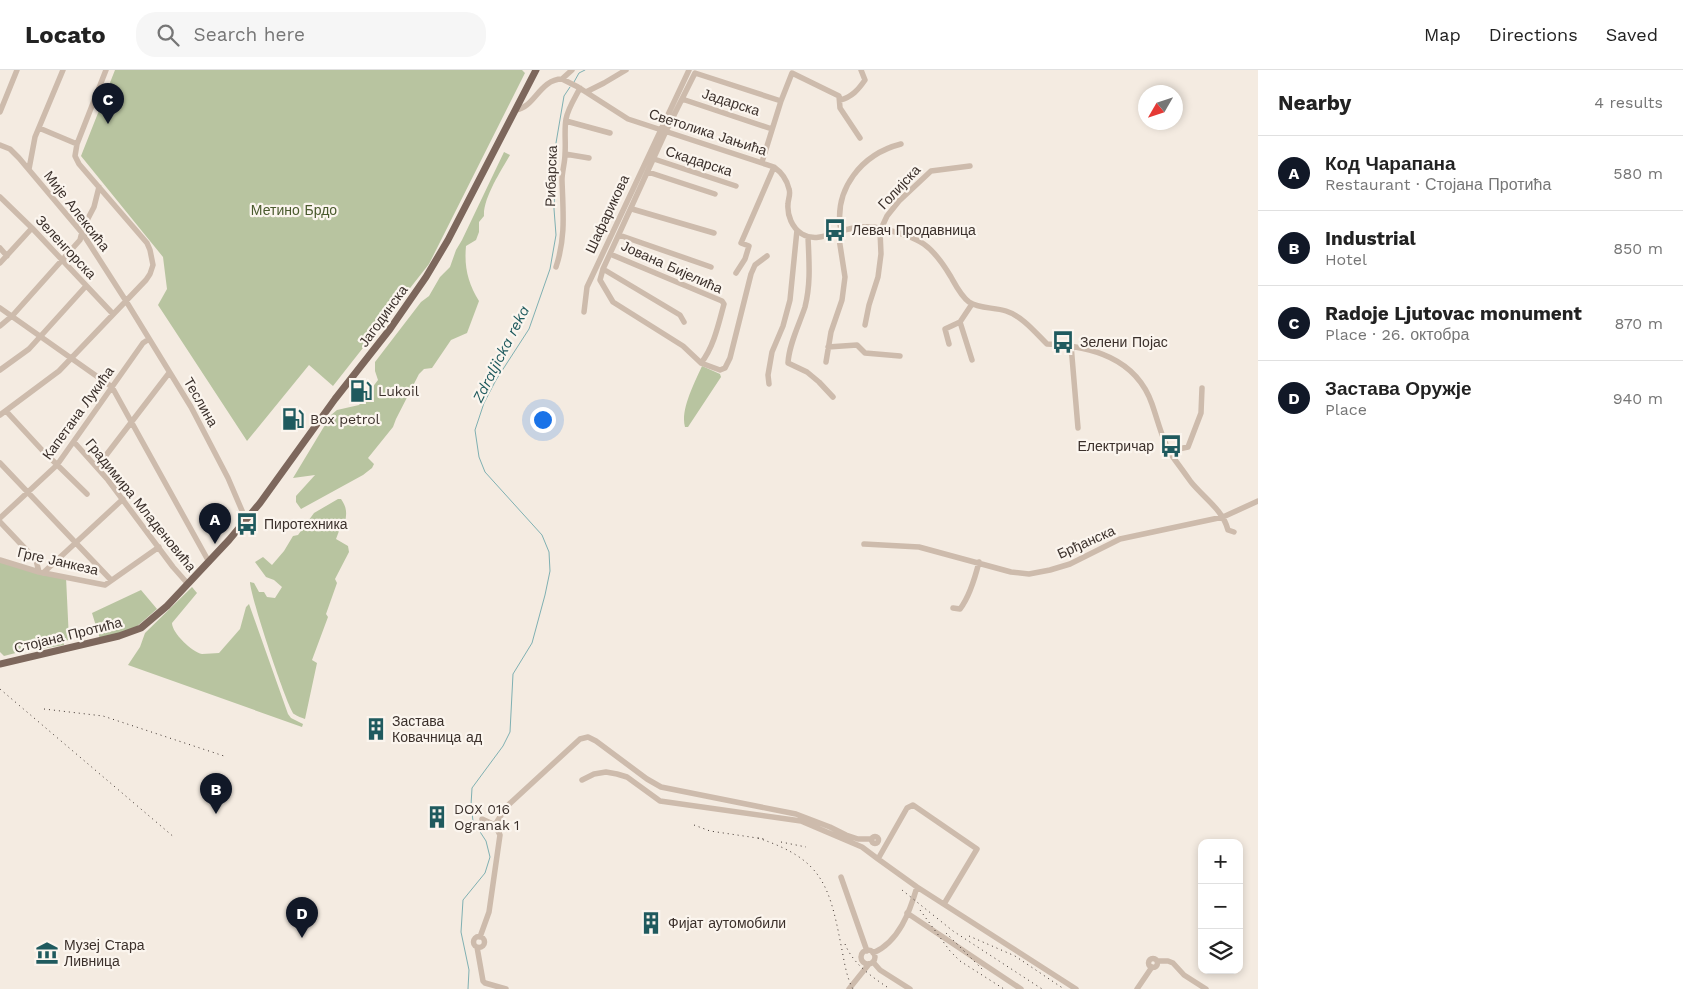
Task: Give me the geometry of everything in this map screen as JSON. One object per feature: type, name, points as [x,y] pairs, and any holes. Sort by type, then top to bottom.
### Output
[{"type":"main road","name":"Јагодинска","points":[[246,520],[335,399],[390,329],[422,282],[448,240],[536,70]]},
{"type":"main road","name":"Стојана Протића","points":[[0,664],[62,651],[136,630],[160,613],[246,520]]},
{"type":"street","points":[[0,112],[17,70]]},
{"type":"street","points":[[29,169],[31,152],[39,128],[63,70]]},
{"type":"street","points":[[0,416],[50,379],[126,302],[150,274],[152,269],[152,257],[145,240],[76,159],[75,153],[78,144],[106,70]]},
{"type":"street","points":[[516,110],[520,110],[550,82],[562,79],[572,70]]},
{"type":"street","points":[[581,89],[596,87],[626,70]]},
{"type":"street","points":[[689,70],[663,130],[654,159],[603,269],[600,280],[614,302],[683,346],[701,363],[717,370],[727,366],[751,274],[755,265],[767,256]]},
{"type":"street","points":[[840,100],[850,97],[865,80],[861,70]]},
{"type":"street","points":[[663,130],[695,73],[781,101]]},
{"type":"street","points":[[762,162],[792,73],[839,96],[840,108],[860,138]]},
{"type":"street","name":"Светолика Јањића","points":[[562,79],[570,82],[628,119],[774,167],[787,182],[790,190],[789,214],[797,230]]},
{"type":"street","points":[[595,99],[593,93],[596,87]]},
{"type":"street","name":"Рибарска","points":[[556,268],[562,248],[564,228],[562,166],[565,154],[566,121],[570,106],[581,89]]},
{"type":"street","name":"Јадарска","points":[[682,99],[772,129]]},
{"type":"street","points":[[566,121],[610,133]]},
{"type":"street","points":[[39,128],[78,144]]},
{"type":"street","name":"Шафарикова","points":[[584,312],[587,287],[663,130]]},
{"type":"street","points":[[826,362],[831,332],[842,300],[845,277],[839,215],[841,203],[850,180],[859,168],[876,154],[901,144]]},
{"type":"street","name":"Мије Алексића","points":[[0,145],[12,151],[29,169],[81,237],[87,241],[126,302]]},
{"type":"street","points":[[565,154],[589,158]]},
{"type":"street","name":"Скадарска","points":[[654,159],[736,186]]},
{"type":"street","name":"Голијска","points":[[880,228],[894,206],[929,172],[970,166]]},
{"type":"street","points":[[736,273],[745,259],[749,246],[741,243],[774,167]]},
{"type":"street","points":[[648,172],[715,194]]},
{"type":"street","points":[[0,326],[12,316],[81,237],[83,228],[94,207],[99,187]]},
{"type":"street","name":"Зеленгорска","points":[[0,197],[113,314]]},
{"type":"street","points":[[632,209],[714,233]]},
{"type":"street","points":[[0,263],[32,228]]},
{"type":"street","points":[[769,384],[768,375],[772,352],[783,326],[792,293],[797,230],[808,237],[820,237],[853,228],[880,228],[908,235],[928,246],[946,268],[964,298],[972,304],[1009,312],[1024,322],[1047,344],[1071,345],[1102,354],[1117,361],[1138,379],[1144,386],[1152,403],[1169,451],[1192,483],[1223,517],[1228,530],[1234,532]]},
{"type":"street","points":[[865,325],[878,277],[881,254],[880,228]]},
{"type":"street","points":[[619,235],[711,267]]},
{"type":"street","points":[[808,237],[810,281],[788,363],[806,372],[833,397]]},
{"type":"street","points":[[0,248],[7,256]]},
{"type":"street","name":"Јована Бијелића","points":[[610,254],[720,299],[724,304],[706,355],[701,363]]},
{"type":"street","points":[[603,269],[680,315],[684,322]]},
{"type":"street","points":[[0,370],[22,356],[86,286]]},
{"type":"street","name":"Теслина","points":[[126,302],[191,407],[235,492],[246,520]]},
{"type":"street","points":[[948,344],[944,329],[960,322],[972,304]]},
{"type":"street","points":[[0,308],[42,335],[112,386],[209,562]]},
{"type":"street","points":[[960,322],[972,360]]},
{"type":"street","name":"Капетана Лукића","points":[[0,518],[57,465],[143,343],[149,339]]},
{"type":"street","points":[[828,347],[857,345],[866,353],[900,356]]},
{"type":"street","points":[[1071,345],[1078,428]]},
{"type":"street","points":[[97,466],[170,373]]},
{"type":"street","points":[[1169,451],[1188,447],[1201,413],[1202,388]]},
{"type":"street","points":[[6,411],[87,494]]},
{"type":"street","name":"Градимира Младеновића","points":[[74,442],[97,466],[188,584]]},
{"type":"street","points":[[0,463],[111,580]]},
{"type":"street","points":[[0,522],[36,560],[41,572],[123,499]]},
{"type":"street","name":"Брђанска","points":[[864,544],[919,547],[1020,574],[1037,573],[1076,562],[1109,543],[1120,539],[1223,517],[1258,502]]},
{"type":"street","name":"Грге Јанкеза","points":[[0,560],[41,572],[104,585],[159,548]]},
{"type":"street","points":[[952,608],[960,609],[964,604],[974,581],[979,562]]},
{"type":"street","points":[[495,825],[506,807],[580,739],[588,738],[596,741],[647,779],[661,787],[796,814],[830,827],[846,836],[858,839],[872,839]]},
{"type":"street","points":[[582,780],[594,774],[606,772],[617,774],[627,777],[660,801],[800,821],[862,847],[944,904],[1076,989]]},
{"type":"street","points":[[878,859],[907,808],[913,805],[918,807],[977,849],[944,904]]},
{"type":"street","points":[[482,819],[495,825],[500,835],[489,912],[480,937],[483,938],[484,943],[477,947],[483,989]]},
{"type":"street","points":[[841,877],[870,952],[875,957],[850,989]]},
{"type":"street","points":[[910,989],[871,963],[863,962],[862,958],[864,952],[870,952],[891,940],[912,904],[917,886]]},
{"type":"street","points":[[907,913],[1021,989]]},
{"type":"street","points":[[1137,989],[1152,966],[1157,965],[1158,961],[1173,963],[1184,975],[1206,989]]},
{"type":"street","points":[[483,981],[506,989]]},
{"type":"green space","name":"Метино Брдо","points":[[115,70],[522,70],[525,73],[429,264],[333,386],[309,365],[247,441],[158,305],[167,289],[163,257],[81,156]]},
{"type":"green space","points":[[504,152],[510,155],[489,193],[484,216],[479,222],[479,232],[476,240],[466,246],[468,275],[479,301],[467,333],[451,340],[432,368],[424,369],[419,374],[393,427],[368,458],[374,464],[372,468],[363,475],[301,509],[296,502],[296,496],[315,475],[293,478],[331,415],[337,410],[359,405],[378,380],[375,362],[421,302],[429,296],[440,277],[450,267],[456,250]]},
{"type":"green space","points":[[702,366],[720,374],[721,377],[688,427],[685,427],[686,404]]},
{"type":"green space","points":[[341,499],[344,503],[346,514],[343,530],[339,531],[336,539],[348,546],[349,552],[335,579],[337,583],[326,614],[328,617],[312,660],[317,663],[305,719],[294,714],[290,707],[262,628],[250,582],[254,583],[259,592],[264,592],[267,597],[275,598],[282,587],[274,580],[266,577],[255,562],[263,557],[272,565],[284,551],[293,536],[298,535],[314,513]]},
{"type":"green space","points":[[0,560],[66,577],[69,640],[64,641],[64,645],[36,650],[35,648],[4,656],[0,652]]},
{"type":"green space","points":[[192,587],[197,593],[172,623],[175,632],[188,646],[198,653],[219,653],[240,629],[246,607],[249,604],[288,714],[291,718],[303,724],[302,727],[128,665],[140,647],[145,633]]},
{"type":"green space","points":[[141,590],[157,609],[135,628],[100,639],[92,613]]},
{"type":"waterway","name":"Zdraljicka reka","points":[[574,82],[579,73],[585,70]]},
{"type":"waterway","name":"Zdraljicka reka","points":[[468,989],[469,970],[461,932],[463,900],[485,873],[490,857],[486,841],[473,821],[471,805],[472,788],[503,746],[510,732],[513,674],[532,643],[550,571],[549,552],[542,535],[485,472],[479,457],[475,430],[484,403],[496,380],[529,329],[550,269],[556,235],[554,209],[556,143],[564,96],[570,87]]},
{"type":"railway","points":[[0,689],[175,838]]},
{"type":"railway","points":[[44,709],[103,716],[224,756]]},
{"type":"railway","points":[[694,825],[710,831],[764,839]]},
{"type":"railway","points":[[758,838],[796,855],[819,876],[832,905],[847,973],[853,989]]},
{"type":"railway","points":[[781,842],[806,847]]},
{"type":"railway","points":[[902,890],[953,931],[1042,989]]},
{"type":"railway","points":[[920,910],[950,951],[960,961],[1004,989]]},
{"type":"railway","points":[[946,933],[983,970]]},
{"type":"railway","points":[[969,936],[1015,956],[1064,989]]},
{"type":"railway","points":[[845,944],[858,964],[890,989]]},
{"type":"place","name":"Radoje Ljutovac monument","points":[[108,124]]},
{"type":"place","name":"Левач Продавница","points":[[835,230]]},
{"type":"place","name":"Зелени Појас","points":[[1063,342]]},
{"type":"place","name":"Lukoil","points":[[361,391]]},
{"type":"place","name":"Box petrol","points":[[293,419]]},
{"type":"place","name":"Електричар","points":[[1171,446]]},
{"type":"place","name":"Пиротехника","points":[[247,524]]},
{"type":"place","name":"Код Чарапана","points":[[215,544]]},
{"type":"place","name":"Застава Ковачница ад","points":[[376,729]]},
{"type":"place","name":"Industrial","points":[[216,814]]},
{"type":"place","name":"DOX 016 Ogranak 1","points":[[437,817]]},
{"type":"place","name":"Фијат аутомобили","points":[[651,923]]},
{"type":"place","name":"Застава Оружје","points":[[302,938]]},
{"type":"place","name":"Музеј Стара Ливница","points":[[47,953]]}]
